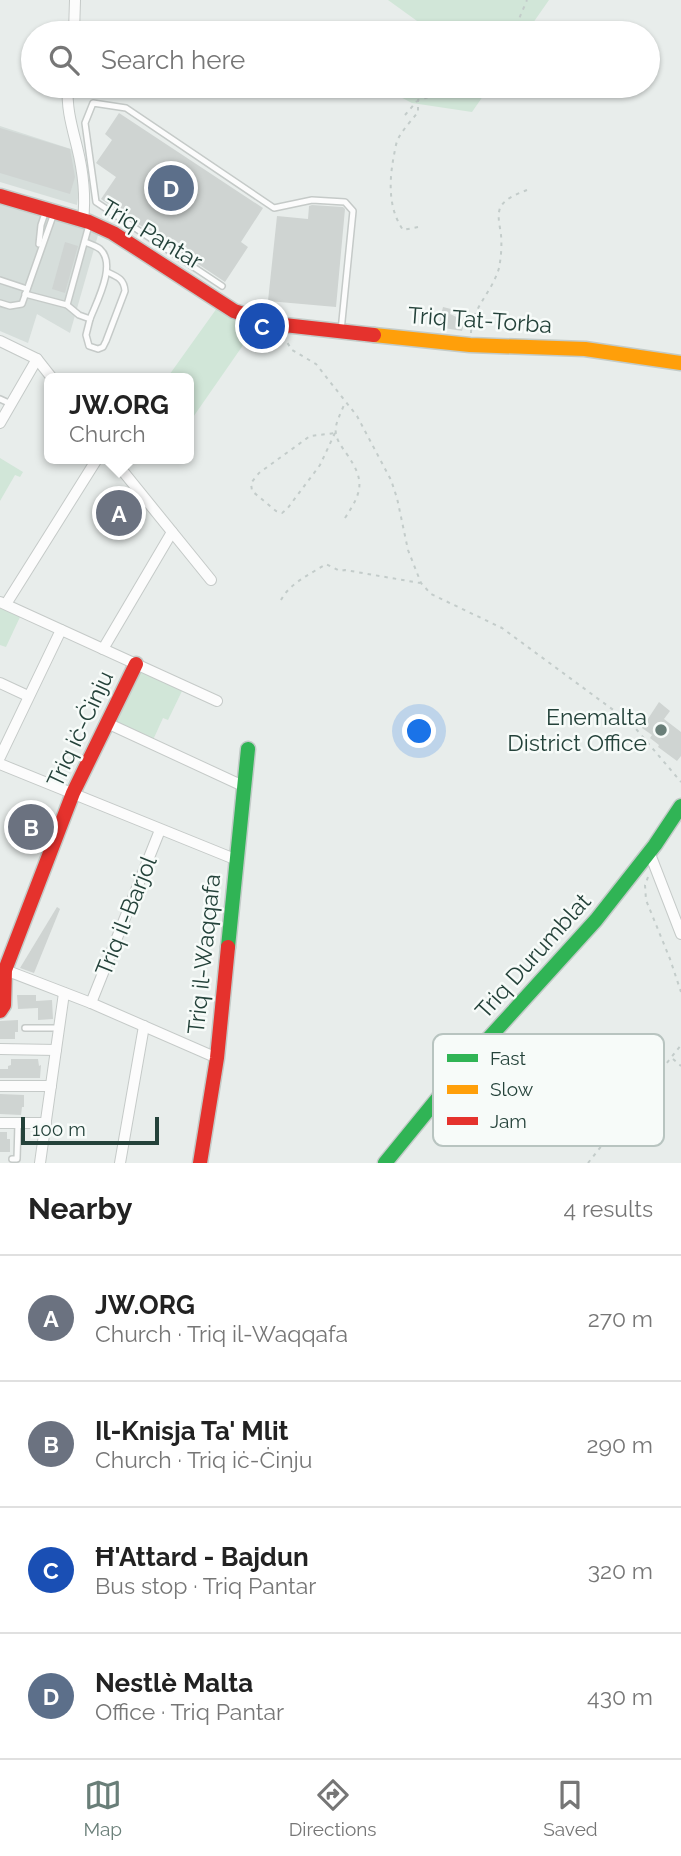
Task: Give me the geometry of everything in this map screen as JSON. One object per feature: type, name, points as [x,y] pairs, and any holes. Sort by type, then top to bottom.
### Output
[{"type":"street","points":[[74,21],[75,0]]},
{"type":"street","points":[[67,98],[72,129],[91,202],[86,221]]},
{"type":"street","name":"Triq Pantar","points":[[0,196],[86,221],[123,239],[234,311],[275,324]]},
{"type":"street","name":"Triq Tat-Torba","points":[[275,324],[470,345],[585,349],[681,363]]},
{"type":"street","points":[[0,341],[37,359],[48,373]]},
{"type":"street","points":[[0,423],[37,359]]},
{"type":"street","points":[[94,464],[3,603],[217,701]]},
{"type":"street","points":[[117,464],[211,580]]},
{"type":"street","points":[[103,649],[172,532]]},
{"type":"street","points":[[0,757],[61,630]]},
{"type":"street","name":"Triq iċ-Ċinju","points":[[0,1011],[4,1005],[3,969],[73,793],[136,664]]},
{"type":"street","points":[[0,683],[28,696]]},
{"type":"street","points":[[107,723],[243,786]]},
{"type":"street","name":"Triq il-Waqqafa","points":[[200,1163],[216,1058],[248,749]]},
{"type":"street","points":[[0,764],[237,860]]},
{"type":"street","name":"Triq Durumblat","points":[[494,1034],[652,861],[680,809]]},
{"type":"street","name":"Triq il-Barjol","points":[[91,1003],[160,830]]},
{"type":"street","points":[[652,861],[681,934]]},
{"type":"street","points":[[3,969],[91,1003],[216,1058]]},
{"type":"street","points":[[40,1163],[64,993]]},
{"type":"street","points":[[120,1163],[144,1026]]},
{"type":"street","points":[[0,1049],[56,1049]]},
{"type":"street","points":[[0,1086],[51,1086]]},
{"type":"street","name":"Triq Durumblat","points":[[385,1163],[433,1102]]},
{"type":"street","points":[[0,1123],[46,1124]]},
{"type":"lane","points":[[222,286],[91,202],[85,123],[93,103],[126,108],[274,208],[312,200],[345,202],[353,211],[341,331]]},
{"type":"lane","points":[[0,303],[10,306],[22,303],[38,254],[41,225],[50,211]]},
{"type":"lane","points":[[67,305],[85,242],[86,221]]},
{"type":"lane","points":[[85,242],[99,248],[108,261],[107,272],[90,319],[87,340],[89,345],[98,349],[103,347],[106,341],[125,291],[122,279],[107,272]]},
{"type":"lane","points":[[0,280],[26,292],[67,305],[79,315],[90,319]]},
{"type":"lane","points":[[0,399],[11,404]]},
{"type":"lane","points":[[25,1028],[59,1028]]},
{"type":"lane","points":[[12,1159],[17,1159],[18,1124]]},
{"type":"path","points":[[518,21],[527,0]]},
{"type":"path","points":[[405,115],[418,100],[426,98]]},
{"type":"path","points":[[418,100],[418,112],[397,140],[390,193],[396,220],[403,230],[418,227]]},
{"type":"path","points":[[470,345],[471,320],[499,268],[499,211],[504,202],[527,190]]},
{"type":"path","points":[[275,324],[292,350],[316,365],[357,416],[391,480],[405,539],[421,583],[431,594],[502,628],[631,723],[681,782]]},
{"type":"path","points":[[335,433],[310,436],[259,473],[251,483],[252,491],[276,511],[282,513],[288,509],[320,465],[335,433],[346,402]]},
{"type":"path","points":[[335,433],[354,464],[359,483],[357,499],[345,518]]},
{"type":"path","points":[[281,600],[293,584],[326,565],[340,570],[421,583]]},
{"type":"path","points":[[652,861],[645,885],[646,900],[681,992]]},
{"type":"path","points":[[664,1068],[681,1045]]},
{"type":"path","points":[[672,1058],[681,1066]]},
{"type":"path","points":[[588,1163],[602,1146]]},
{"type":"shaded area","points":[[0,126],[74,150],[77,157],[79,191],[77,205],[0,182]]},
{"type":"shaded area","points":[[0,199],[62,219],[98,235],[70,333],[37,314],[28,343],[0,331]]},
{"type":"green space","points":[[388,0],[549,0],[534,21],[417,21]]},
{"type":"green space","points":[[402,98],[482,98],[472,112],[412,103]]},
{"type":"green space","points":[[217,308],[257,325],[194,416],[194,373],[171,373]]},
{"type":"green space","points":[[0,458],[23,472],[20,477],[15,475],[0,501]]},
{"type":"green space","points":[[0,608],[20,617],[6,647],[0,645]]},
{"type":"green space","points":[[138,670],[182,691],[168,720],[163,718],[153,740],[114,722]]},
{"type":"building","points":[[119,113],[263,208],[241,242],[248,247],[225,282],[101,199],[116,177],[96,163],[112,140],[105,134]]},
{"type":"building","points":[[0,128],[70,149],[75,177],[70,194],[0,173]]},
{"type":"building","points":[[309,206],[345,209],[336,307],[268,301],[277,216],[308,219]]},
{"type":"building","points":[[65,242],[78,246],[65,293],[52,289]]},
{"type":"building","points":[[443,307],[451,309],[450,314],[465,321],[462,331],[438,327]]},
{"type":"building","points":[[122,492],[137,501],[116,534],[101,525]]},
{"type":"building","name":"Enemalta District Office","points":[[659,702],[670,711],[664,719],[681,732],[681,756],[677,761],[658,747],[650,738],[652,735],[642,728]]},
{"type":"building","points":[[22,812],[48,824],[44,842],[41,840],[38,846],[12,835]]},
{"type":"building","points":[[57,907],[60,909],[34,973],[20,968]]},
{"type":"building","points":[[17,995],[36,995],[36,1001],[52,1000],[53,1019],[38,1020],[38,1008],[18,1009]]},
{"type":"building","points":[[18,1020],[15,1039],[0,1039],[0,1021]]},
{"type":"building","points":[[11,1059],[38,1059],[39,1066],[41,1065],[40,1078],[0,1078],[0,1069],[8,1069]]},
{"type":"building","points":[[0,1094],[24,1095],[21,1115],[0,1114]]},
{"type":"building","points":[[0,1132],[7,1132],[10,1152],[0,1152]]},
{"type":"traffic: fast","points":[[228,947],[248,749]]},
{"type":"traffic: fast","points":[[493,1034],[596,920],[655,845],[681,806]]},
{"type":"traffic: fast","points":[[385,1163],[433,1104]]},
{"type":"traffic: slow","points":[[374,335],[470,345],[585,349],[681,363]]},
{"type":"traffic: jam","points":[[0,196],[89,222],[113,233],[234,311],[275,324],[374,335]]},
{"type":"traffic: jam","points":[[0,1011],[4,1005],[5,970],[73,793],[136,664]]},
{"type":"traffic: jam","points":[[200,1163],[217,1058],[228,947]]},
{"type":"place","name":"Nestlè Malta","points":[[171,188]]},
{"type":"place","name":"Ħ'Attard - Bajdun","points":[[262,326]]},
{"type":"place","name":"JW.ORG","points":[[119,513]]},
{"type":"place","name":"Enemalta District Office","points":[[661,730]]},
{"type":"place","name":"Il-Knisja Ta' Mlit","points":[[31,827]]}]
